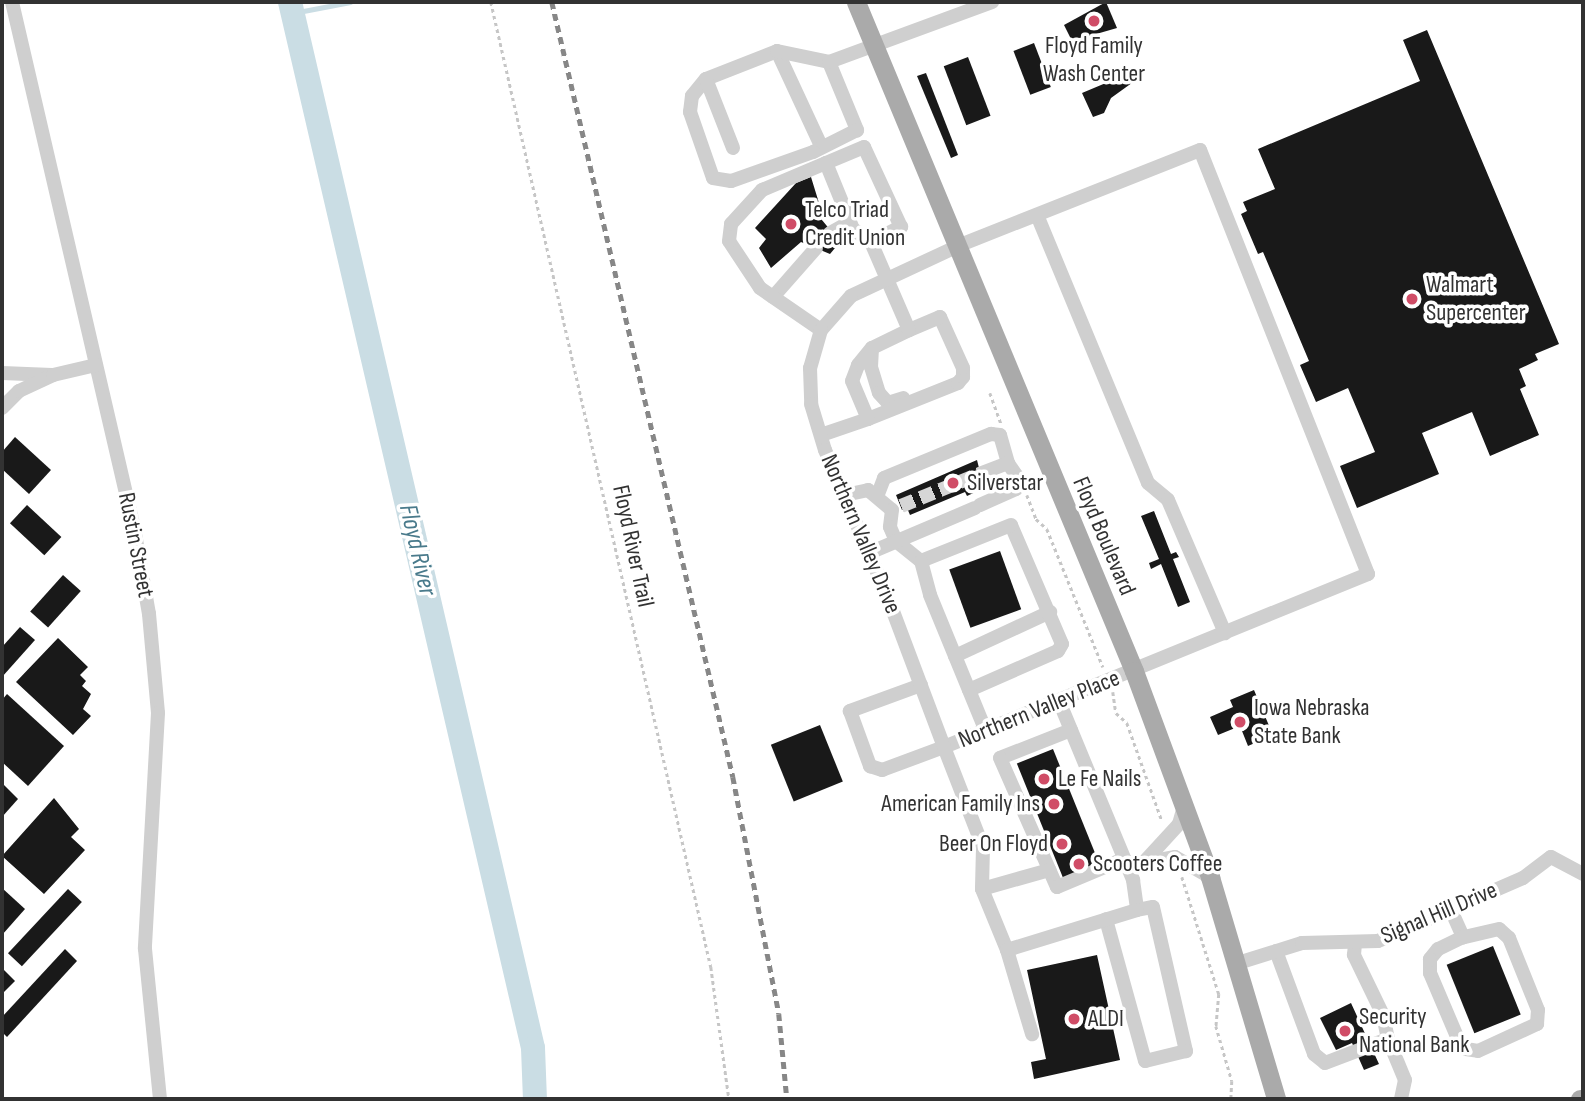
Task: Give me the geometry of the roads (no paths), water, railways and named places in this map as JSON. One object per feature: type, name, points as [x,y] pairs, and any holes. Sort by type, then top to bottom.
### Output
[{"type":"main road","name":"Floyd Boulevard","points":[[856,2],[1134,671],[1210,877],[1238,963],[1276,1099]]},
{"type":"street","name":"Rustin Street","points":[[12,2],[134,528],[149,614],[158,713],[145,949],[160,1099]]},
{"type":"street","points":[[857,130],[731,181],[713,177],[690,111],[692,96],[706,79],[777,51],[829,62],[876,48],[992,2]]},
{"type":"street","points":[[777,51],[821,146]]},
{"type":"street","points":[[829,62],[901,228],[871,242]]},
{"type":"street","points":[[706,79],[733,148]]},
{"type":"street","points":[[821,330],[760,288],[729,241],[731,225],[762,190],[864,147]]},
{"type":"street","name":"Northern Valley Drive","points":[[982,889],[983,847],[811,404],[810,368],[821,330],[851,296],[958,246],[1200,150],[1368,574],[1225,633]]},
{"type":"street","points":[[826,163],[850,222],[871,242],[909,330]]},
{"type":"street","points":[[1037,215],[1148,483],[1168,500],[1225,633]]},
{"type":"street","points":[[830,233],[850,222]]},
{"type":"street","points":[[773,297],[816,248]]},
{"type":"street","points":[[821,435],[868,419],[958,383],[963,368],[940,317],[872,348],[852,381],[868,419]]},
{"type":"street","points":[[872,348],[871,367],[879,393],[888,402],[952,378],[963,368]]},
{"type":"street","points":[[2,408],[19,391],[53,375],[96,366]]},
{"type":"street","points":[[2,373],[53,375]]},
{"type":"street","points":[[869,553],[1016,489],[1016,475],[1008,463],[1000,435],[997,433],[884,478],[878,494]]},
{"type":"street","points":[[982,472],[1008,463]]},
{"type":"street","points":[[845,495],[868,490],[896,508],[890,527],[896,541],[920,561],[985,729]]},
{"type":"street","points":[[920,561],[1011,525],[1062,640],[1058,651],[969,690]]},
{"type":"street","points":[[955,656],[1050,612]]},
{"type":"street","name":"Northern Valley Place","points":[[921,685],[850,711],[870,766],[882,770],[944,747],[1225,633]]},
{"type":"street","points":[[1059,701],[1131,863],[1138,910]]},
{"type":"street","points":[[1071,730],[1000,758],[1056,887],[1131,863],[1175,858],[1210,877]]},
{"type":"street","points":[[1131,863],[1179,824],[1184,806]]},
{"type":"street","name":"Signal Hill Drive","points":[[1238,963],[1303,943],[1378,941],[1523,878],[1551,857],[1583,874]]},
{"type":"street","points":[[1032,1034],[1007,950],[982,889],[1049,870]]},
{"type":"street","points":[[1007,950],[1107,919],[1153,907],[1186,1051],[1145,1060],[1107,919]]},
{"type":"street","points":[[1451,910],[1463,937]]},
{"type":"street","points":[[1499,929],[1509,938],[1538,1010],[1536,1024],[1478,1051],[1466,1049],[1458,1039],[1430,973],[1430,959],[1438,949],[1463,937],[1499,929]]},
{"type":"street","points":[[1355,943],[1354,955],[1383,1015],[1388,1039],[1405,1080],[1401,1099]]},
{"type":"street","points":[[1276,951],[1314,1054],[1325,1063],[1388,1039]]},
{"type":"waterway","name":"Floyd River","points":[[290,2],[533,1048],[535,1099]]},
{"type":"waterway","points":[[293,13],[350,2]]},
{"type":"tunnel","points":[[901,506],[982,473]]},
{"type":"railway","points":[[552,2],[733,777],[779,1014],[787,1099]]},
{"type":"place","name":"Floyd Family Wash Center","points":[[1094,21]]},
{"type":"place","name":"Telco Triad Credit Union","points":[[791,224]]},
{"type":"place","name":"Walmart Supercenter","points":[[1412,299]]},
{"type":"place","name":"Silverstar","points":[[953,483]]},
{"type":"place","name":"Iowa Nebraska State Bank","points":[[1240,722]]},
{"type":"place","name":"Le Fe Nails","points":[[1044,779]]},
{"type":"place","name":"American Family Ins","points":[[1054,804]]},
{"type":"place","name":"Beer On Floyd","points":[[1062,844]]},
{"type":"place","name":"Scooters Coffee","points":[[1079,864]]},
{"type":"place","name":"ALDI","points":[[1074,1019]]},
{"type":"place","name":"Security National Bank","points":[[1345,1031]]}]
